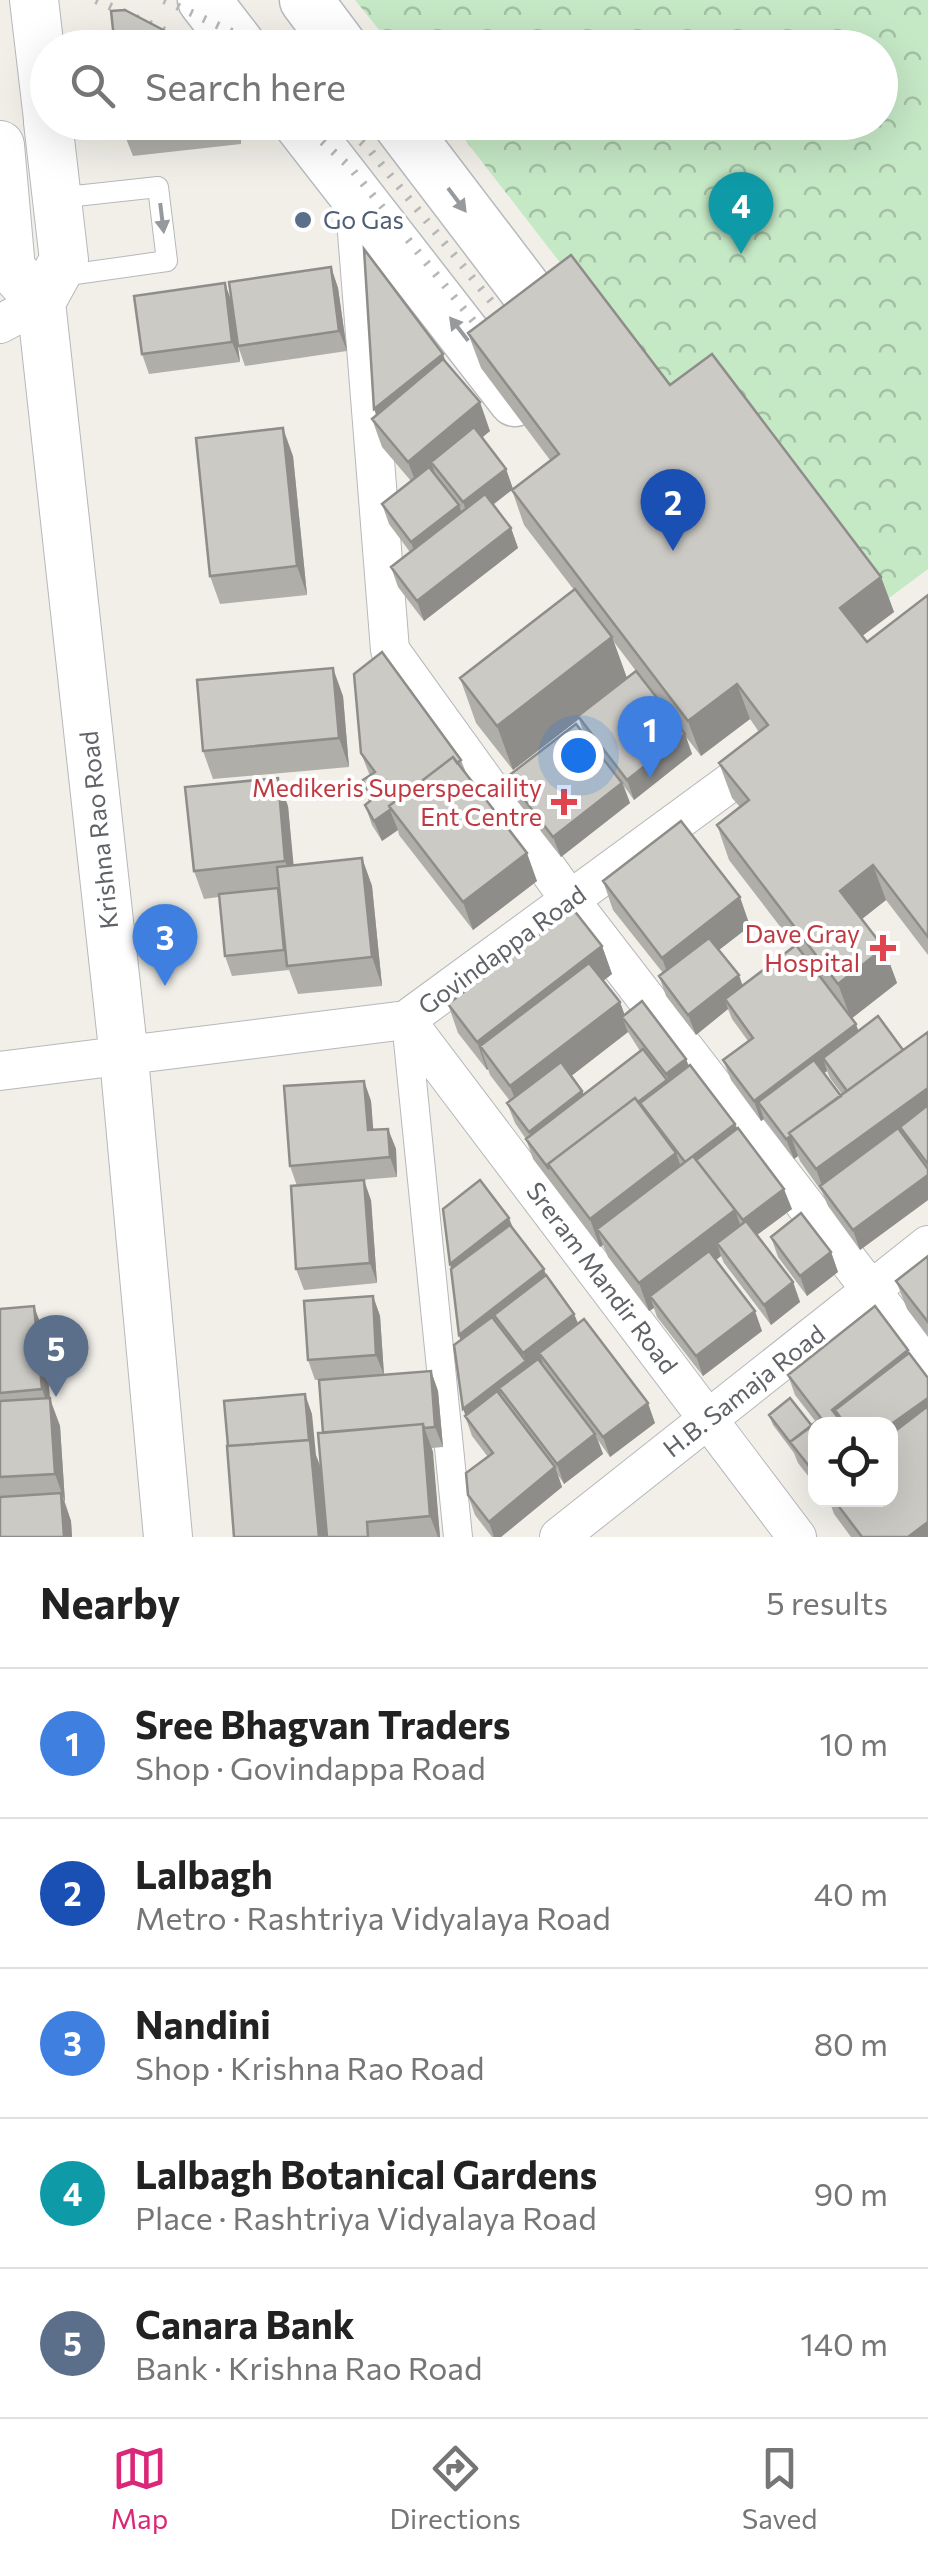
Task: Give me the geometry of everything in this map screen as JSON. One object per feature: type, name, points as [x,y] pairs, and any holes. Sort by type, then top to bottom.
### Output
[{"type":"main road","points":[[204,0],[227,30]]},
{"type":"main road","points":[[306,0],[328,30]]},
{"type":"main road","points":[[313,140],[544,436]]},
{"type":"main road","points":[[412,140],[591,374]]},
{"type":"street","name":"Krishna Rao Road","points":[[34,0],[37,30]]},
{"type":"street","name":"Krishna Rao Road","points":[[50,140],[64,260],[32,301],[124,1058],[168,1537]]},
{"type":"street","points":[[0,145],[11,270],[32,301]]},
{"type":"street","points":[[354,195],[390,650],[570,900],[928,1364]]},
{"type":"street","name":"Govindappa Road","points":[[0,1072],[406,1020],[784,744]]},
{"type":"street","points":[[406,1020],[458,1537]]},
{"type":"street","name":"Sreram Mandir Road","points":[[406,1020],[797,1537]]},
{"type":"street","name":"H.B. Samaja Road","points":[[560,1537],[928,1245]]},
{"type":"lane","points":[[32,301],[167,261],[158,187],[57,198]]},
{"type":"green space","points":[[355,0],[928,0],[928,569],[881,604],[668,402],[465,140],[898,140],[898,30],[379,30]]},
{"type":"building","points":[[125,10],[163,30],[113,30],[111,11]]},
{"type":"building","points":[[364,249],[443,354],[374,409]]},
{"type":"building","points":[[571,255],[670,385],[712,354],[881,577],[840,608],[867,642],[928,595],[928,937],[873,865],[840,891],[884,948],[838,984],[717,825],[749,800],[719,763],[768,725],[737,684],[688,721],[512,490],[559,454],[468,333]]},
{"type":"building","points":[[331,267],[339,331],[238,346],[229,282]]},
{"type":"building","points":[[225,283],[232,342],[142,354],[134,296]]},
{"type":"building","points":[[443,359],[480,402],[408,462],[372,419]]},
{"type":"building","points":[[474,427],[506,469],[463,502],[431,462]]},
{"type":"building","points":[[283,428],[297,566],[210,576],[196,438]]},
{"type":"building","points":[[429,467],[459,505],[411,542],[382,504]]},
{"type":"building","points":[[485,494],[511,528],[417,601],[391,567]]},
{"type":"building","points":[[575,589],[612,637],[497,726],[460,678]]},
{"type":"building","points":[[382,652],[461,760],[457,763],[453,757],[374,821],[365,805],[370,801],[363,780],[375,772],[361,753],[354,674]]},
{"type":"building","points":[[333,668],[339,738],[203,751],[197,680]]},
{"type":"building","points":[[636,671],[685,734],[627,780],[578,716]]},
{"type":"building","points":[[576,724],[622,783],[553,837],[507,777]]},
{"type":"building","points":[[453,757],[527,853],[463,902],[389,806]]},
{"type":"building","points":[[278,778],[285,861],[194,871],[185,787]]},
{"type":"building","points":[[681,821],[740,897],[662,958],[603,881]]},
{"type":"building","points":[[362,858],[372,957],[287,966],[277,867]]},
{"type":"building","points":[[278,888],[284,950],[225,956],[219,894]]},
{"type":"building","points":[[573,909],[602,946],[477,1042],[448,1004]]},
{"type":"building","points":[[709,938],[739,975],[688,1015],[659,976]]},
{"type":"building","points":[[796,945],[856,1024],[754,1101],[723,1060],[753,1038],[725,999]]},
{"type":"building","points":[[589,963],[620,1002],[510,1086],[480,1046]]},
{"type":"building","points":[[642,1001],[686,1059],[666,1074],[622,1017]]},
{"type":"building","points":[[878,1016],[903,1050],[847,1091],[823,1058]]},
{"type":"building","points":[[928,1032],[928,1088],[816,1169],[789,1133]]},
{"type":"building","points":[[643,1049],[667,1080],[638,1102],[635,1098],[548,1164],[549,1169],[526,1139]]},
{"type":"building","points":[[814,1060],[841,1096],[786,1139],[758,1102]]},
{"type":"building","points":[[561,1062],[582,1091],[529,1132],[507,1103]]},
{"type":"building","points":[[690,1065],[735,1124],[685,1162],[640,1103]]},
{"type":"building","points":[[364,1081],[368,1130],[388,1129],[390,1157],[290,1166],[284,1086]]},
{"type":"building","points":[[635,1098],[676,1153],[590,1219],[548,1164]]},
{"type":"building","points":[[928,1105],[928,1164],[900,1127]]},
{"type":"building","points":[[738,1128],[784,1189],[743,1220],[696,1160]]},
{"type":"building","points":[[898,1128],[928,1169],[928,1175],[853,1230],[820,1186]]},
{"type":"building","points":[[693,1156],[735,1210],[639,1283],[597,1229]]},
{"type":"building","points":[[364,1180],[370,1263],[296,1269],[291,1186]]},
{"type":"building","points":[[480,1180],[509,1218],[450,1264],[443,1209]]},
{"type":"building","points":[[801,1213],[831,1252],[800,1276],[771,1237]]},
{"type":"building","points":[[746,1221],[793,1282],[764,1305],[717,1243]]},
{"type":"building","points":[[510,1225],[544,1269],[459,1335],[451,1269]]},
{"type":"building","points":[[709,1251],[755,1311],[696,1356],[650,1296]]},
{"type":"building","points":[[928,1256],[928,1322],[896,1281]]},
{"type":"building","points":[[546,1275],[574,1314],[523,1353],[494,1315]]},
{"type":"building","points":[[373,1296],[376,1355],[308,1360],[304,1301]]},
{"type":"building","points":[[34,1306],[42,1389],[0,1393],[0,1309]]},
{"type":"building","points":[[875,1306],[908,1350],[832,1410],[838,1417],[820,1417],[788,1375]]},
{"type":"building","points":[[492,1317],[526,1361],[463,1409],[454,1345]]},
{"type":"building","points":[[584,1319],[648,1403],[603,1437],[539,1353]]},
{"type":"building","points":[[909,1353],[928,1378],[928,1398],[898,1419],[840,1417],[835,1410]]},
{"type":"building","points":[[538,1359],[595,1434],[557,1464],[499,1388]]},
{"type":"building","points":[[431,1371],[435,1427],[424,1428],[423,1424],[323,1433],[319,1380]]},
{"type":"building","points":[[497,1391],[555,1467],[489,1522],[468,1495],[466,1473],[493,1453],[465,1416]]},
{"type":"building","points":[[305,1394],[309,1440],[228,1446],[224,1401]]},
{"type":"building","points":[[50,1398],[55,1474],[0,1477],[0,1401]]},
{"type":"building","points":[[790,1398],[808,1421],[808,1429],[790,1442],[769,1415]]},
{"type":"building","points":[[928,1406],[928,1522],[908,1537],[862,1537],[839,1507],[898,1507],[898,1429]]},
{"type":"building","points":[[423,1424],[430,1516],[367,1522],[368,1537],[327,1537],[318,1433]]},
{"type":"building","points":[[808,1428],[808,1465],[790,1442]]},
{"type":"building","points":[[310,1440],[319,1537],[234,1537],[227,1446]]},
{"type":"building","points":[[61,1493],[64,1537],[0,1537],[0,1497]]},
{"type":"railway","points":[[96,0],[163,30]]},
{"type":"railway","points":[[164,0],[228,30]]},
{"type":"railway","points":[[321,140],[350,167],[494,347]]},
{"type":"railway","points":[[359,140],[515,331]]},
{"type":"place","name":"Go Gas","points":[[303,220]]},
{"type":"place","name":"Lalbagh Botanical Gardens","points":[[741,254]]},
{"type":"place","name":"Lalbagh","points":[[673,551]]},
{"type":"place","name":"Sree Bhagvan Traders","points":[[650,778]]},
{"type":"place","name":"Medikeris Superspecaility Ent Centre","points":[[564,802]]},
{"type":"place","name":"Dave Gray Hospital","points":[[883,948]]},
{"type":"place","name":"Nandini","points":[[165,986]]},
{"type":"place","name":"Canara Bank","points":[[56,1397]]}]
